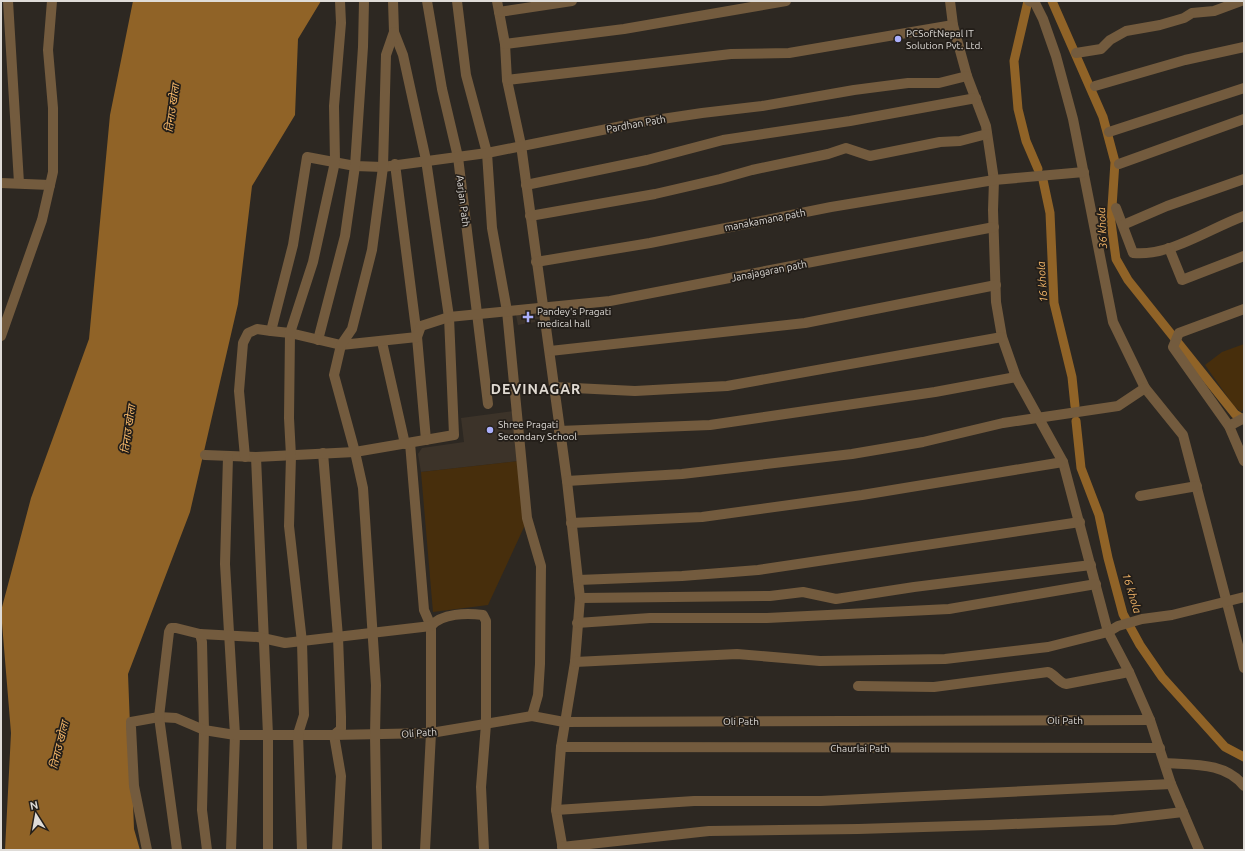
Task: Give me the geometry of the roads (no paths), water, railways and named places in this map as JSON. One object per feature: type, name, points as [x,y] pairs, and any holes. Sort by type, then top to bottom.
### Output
[{"type":"street","points":[[8,1],[19,183]]},
{"type":"street","points":[[1,336],[42,220],[53,172],[53,108],[48,50],[52,1]]},
{"type":"street","points":[[302,850],[298,734],[304,715],[302,642],[289,526],[291,456],[289,418],[290,333],[313,262],[335,162],[334,106],[341,23],[340,1]]},
{"type":"street","points":[[318,340],[345,236],[355,166],[363,47],[364,1]]},
{"type":"street","points":[[206,455],[256,457],[355,452],[454,435],[449,317],[426,160],[403,55],[394,32],[393,1]]},
{"type":"street","name":"Aarjan Path","points":[[427,1],[442,89],[458,156],[476,315],[488,404]]},
{"type":"street","points":[[457,1],[466,75],[487,153],[492,228],[508,311],[527,518],[541,566],[540,664],[538,695],[532,716]]},
{"type":"street","points":[[497,1],[505,44],[507,80],[521,145],[536,262],[544,306],[559,431],[567,481],[580,598],[575,662],[564,722],[556,810],[562,849],[709,830],[858,829],[998,825],[1114,820],[1183,812]]},
{"type":"street","points":[[499,12],[572,1]]},
{"type":"street","points":[[505,44],[624,29],[786,1]]},
{"type":"street","points":[[950,1],[953,25],[966,76],[976,98],[987,134],[994,180],[996,302],[1002,337],[1016,377],[1063,462],[1108,632],[1129,672],[1150,720],[1171,784],[1199,850]]},
{"type":"street","points":[[1076,53],[1101,50],[1110,40],[1126,30],[1160,25],[1184,18],[1192,13],[1214,11],[1241,1]]},
{"type":"street","points":[[1032,2],[1043,19],[1056,56],[1073,119],[1113,322],[1144,388],[1183,435],[1244,668]]},
{"type":"street","points":[[507,80],[732,54],[788,53],[953,25]]},
{"type":"street","points":[[377,850],[375,735],[376,685],[363,488],[355,452],[334,375],[341,345],[352,329],[372,250],[384,167],[386,55],[394,32]]},
{"type":"street","points":[[1095,86],[1185,60],[1244,47]]},
{"type":"street","name":"Pardhan Path","points":[[271,330],[293,245],[307,157],[355,166],[384,167],[395,164],[487,153],[521,145],[702,113],[762,106],[908,83],[939,83],[966,76]]},
{"type":"street","points":[[1109,132],[1244,88]]},
{"type":"street","points":[[526,185],[647,160],[723,140],[850,121],[976,98]]},
{"type":"street","points":[[1119,164],[1244,119]]},
{"type":"street","points":[[530,216],[655,194],[752,170],[828,154],[846,148],[870,156],[940,142],[960,141],[987,134]]},
{"type":"street","points":[[395,164],[417,337],[426,440]]},
{"type":"street","name":"manakamana path","points":[[536,262],[650,243],[831,208],[994,180],[1084,172]]},
{"type":"street","points":[[1123,225],[1167,206],[1244,179]]},
{"type":"street","points":[[1,183],[50,185]]},
{"type":"street","points":[[1116,208],[1133,253],[1146,254],[1169,248],[1244,216]]},
{"type":"street","name":"Janajagaran path","points":[[417,337],[421,326],[449,317],[544,306],[610,301],[994,227]]},
{"type":"street","points":[[1169,248],[1182,280],[1244,256]]},
{"type":"street","points":[[550,352],[805,323],[996,285]]},
{"type":"street","points":[[1244,309],[1179,333],[1173,346],[1229,426],[1244,461]]},
{"type":"street","points":[[245,457],[239,391],[244,343],[248,333],[257,329],[271,330],[341,345],[382,342],[417,337]]},
{"type":"street","points":[[554,387],[635,391],[727,386],[1002,337]]},
{"type":"street","points":[[382,342],[407,443],[424,610],[431,626],[431,733],[425,850]]},
{"type":"street","points":[[559,431],[710,425],[935,392],[1016,377]]},
{"type":"street","points":[[567,481],[682,474],[852,454],[923,442],[1003,423],[1040,419],[1118,406],[1144,388]]},
{"type":"street","points":[[1229,426],[1244,418]]},
{"type":"street","points":[[322,453],[338,637],[341,729],[334,735],[341,776],[337,850]]},
{"type":"street","points":[[228,457],[225,564],[235,735],[232,850]]},
{"type":"street","points":[[256,457],[268,735],[268,850]]},
{"type":"street","points":[[571,523],[702,517],[862,495],[1063,462]]},
{"type":"street","points":[[1140,496],[1197,486]]},
{"type":"street","points":[[578,580],[682,576],[758,570],[1080,522]]},
{"type":"street","points":[[580,598],[770,596],[803,592],[836,599],[914,587],[1090,565]]},
{"type":"street","points":[[577,623],[650,618],[790,618],[949,609],[1096,584]]},
{"type":"street","points":[[575,662],[737,654],[820,661],[945,659],[1048,647],[1108,632],[1118,626],[1142,619],[1172,615],[1227,600],[1244,597]]},
{"type":"street","points":[[177,850],[160,717],[169,632],[171,628],[200,634],[258,637],[264,640],[285,643],[431,626],[436,620],[452,616],[473,614],[484,615],[486,620],[486,724],[481,787],[484,850]]},
{"type":"street","points":[[200,634],[202,642],[204,730],[202,810],[207,850]]},
{"type":"street","points":[[858,686],[934,687],[1048,672],[1053,674],[1060,683],[1066,684],[1129,672]]},
{"type":"street","name":"Oli Path","points":[[147,850],[134,786],[131,722],[135,720],[160,717],[176,718],[204,730],[235,735],[375,735],[431,733],[532,716],[564,722],[1150,720]]},
{"type":"street","name":"Chaurlai Path","points":[[561,747],[1160,748]]},
{"type":"street","points":[[1165,763],[1217,766],[1237,777],[1244,786]]},
{"type":"street","points":[[556,810],[694,801],[821,801],[1171,784]]},
{"type":"water","name":"तिनाउ खोला","points":[[133,1],[321,1],[298,39],[295,115],[252,186],[238,304],[190,512],[128,674],[134,829],[140,850],[5,850],[11,733],[1,611],[31,498],[89,339],[110,115]]},
{"type":"waterway","name":"16 khola","points":[[1028,1],[1014,61],[1018,109],[1026,141],[1038,169]]},
{"type":"waterway","name":"36 khola","points":[[1052,1],[1103,117],[1115,162],[1111,222],[1116,259],[1128,280],[1235,414],[1244,420]]},
{"type":"waterway","name":"16 khola","points":[[1043,180],[1050,213],[1054,303],[1072,377],[1075,406]]},
{"type":"waterway","name":"16 khola","points":[[1076,421],[1081,468],[1099,515],[1108,558],[1123,614],[1140,645],[1162,677],[1225,747],[1244,757]]},
{"type":"place","name":"PCSoftNepal IT Solution Pvt. Ltd.","points":[[898,39]]},
{"type":"place","name":"Pandey's Pragati medical hall","points":[[528,317]]},
{"type":"place","name":"Shree Pragati Secondary School","points":[[490,430]]},
{"type":"district","name":"DEVINAGAR","points":[[536,389]]}]
